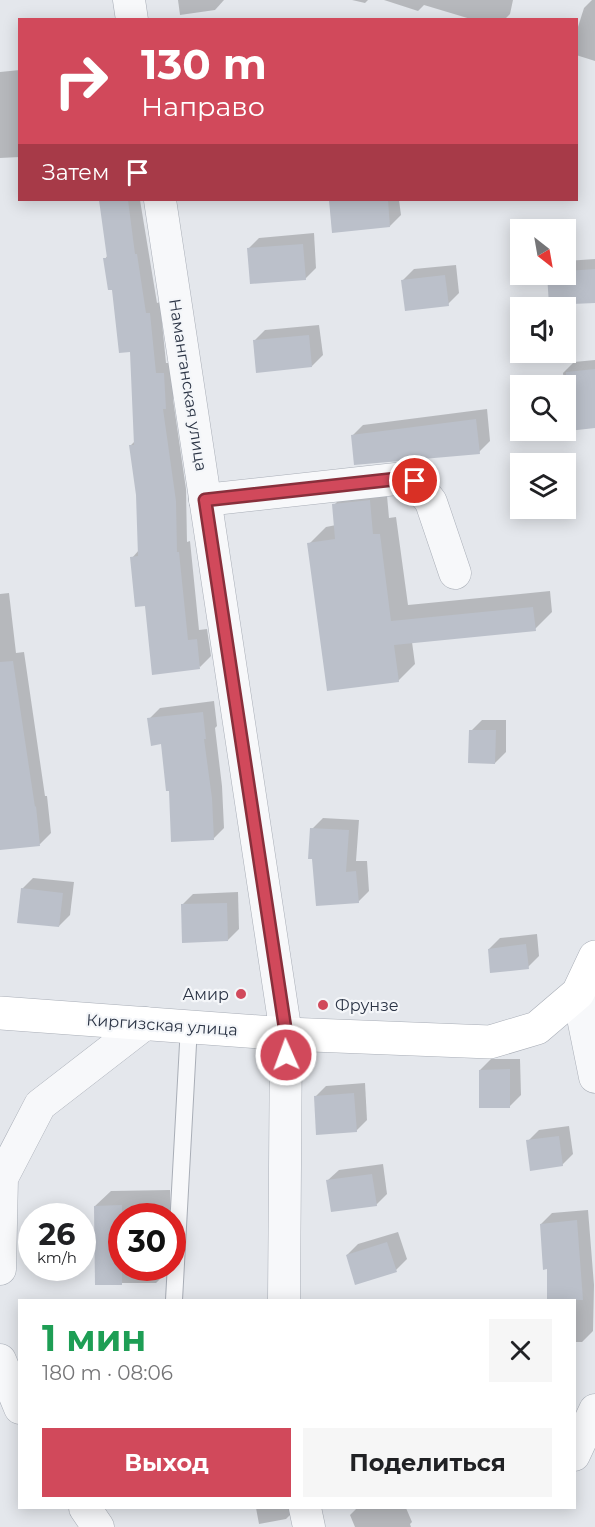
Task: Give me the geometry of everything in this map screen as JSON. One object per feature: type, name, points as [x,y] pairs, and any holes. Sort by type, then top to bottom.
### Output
[{"type":"street","points":[[129,0],[132,18]]},
{"type":"street","name":"Наманганская улица","points":[[160,201],[286,1034],[285,1299]]},
{"type":"street","points":[[205,500],[396,479],[415,481],[431,502],[455,573]]},
{"type":"street","points":[[595,957],[578,993],[595,1077]]},
{"type":"street","name":"Киргизская улица","points":[[0,1013],[286,1034],[490,1042],[537,1028],[578,993]]},
{"type":"street","points":[[0,1269],[2,1178],[40,1105],[146,1023]]},
{"type":"street","points":[[0,1360],[18,1403]]},
{"type":"street","points":[[576,1451],[595,1410]]},
{"type":"street","points":[[86,1509],[98,1527]]},
{"type":"street","points":[[305,1509],[309,1527]]},
{"type":"lane","points":[[174,1299],[189,1026]]},
{"type":"building","points":[[99,201],[128,201],[146,313],[150,313],[156,373],[164,373],[166,409],[163,409],[176,501],[177,552],[179,552],[188,640],[197,639],[200,669],[152,675],[145,606],[135,607],[130,557],[138,556],[136,495],[129,445],[134,445],[130,352],[119,353],[112,290],[108,290],[103,258],[107,258]]},
{"type":"building","points":[[329,201],[388,201],[390,227],[332,233]]},
{"type":"building","points":[[303,244],[306,280],[250,284],[247,248]]},
{"type":"building","points":[[595,269],[595,303],[576,304],[576,297],[548,297],[548,285],[576,285],[576,270]]},
{"type":"building","points":[[445,275],[449,306],[405,311],[401,280]]},
{"type":"building","points":[[309,335],[312,367],[256,373],[253,340]]},
{"type":"building","points":[[595,369],[595,428],[576,430],[576,375],[566,375],[566,372]]},
{"type":"building","points":[[476,419],[480,454],[354,465],[351,435]]},
{"type":"building","points":[[370,500],[373,534],[380,534],[391,621],[533,607],[536,631],[394,645],[399,682],[327,691],[307,543],[335,539],[332,504]]},
{"type":"building","points":[[13,661],[36,806],[40,846],[0,850],[0,662]]},
{"type":"building","points":[[203,712],[214,840],[171,842],[169,791],[166,791],[161,744],[151,746],[147,718]]},
{"type":"building","points":[[469,730],[496,730],[495,764],[468,763]]},
{"type":"building","points":[[310,828],[349,830],[346,872],[356,871],[359,903],[316,906],[312,859],[308,859]]},
{"type":"building","points":[[21,888],[63,893],[59,927],[17,923]]},
{"type":"building","points":[[227,903],[228,941],[182,943],[181,904]]},
{"type":"building","points":[[526,944],[529,969],[490,973],[488,949]]},
{"type":"building","points":[[510,1069],[510,1108],[479,1108],[479,1070]]},
{"type":"building","points":[[354,1093],[357,1132],[316,1135],[314,1096]]},
{"type":"building","points":[[559,1136],[563,1166],[530,1171],[526,1140]]},
{"type":"building","points":[[372,1174],[377,1206],[331,1212],[326,1180]]},
{"type":"building","points":[[96,1206],[108,1206],[108,1281],[122,1281],[122,1285],[95,1285]]},
{"type":"building","points":[[577,1220],[583,1300],[547,1299],[547,1269],[543,1270],[540,1224]]},
{"type":"building","points":[[387,1242],[397,1272],[355,1285],[346,1255]]},
{"type":"place","name":"Амир","points":[[241,994]]},
{"type":"place","name":"Фрунзе","points":[[323,1005]]},
{"type":"route","points":[[286,1055],[286,1034],[205,500],[396,479],[415,481]]}]
